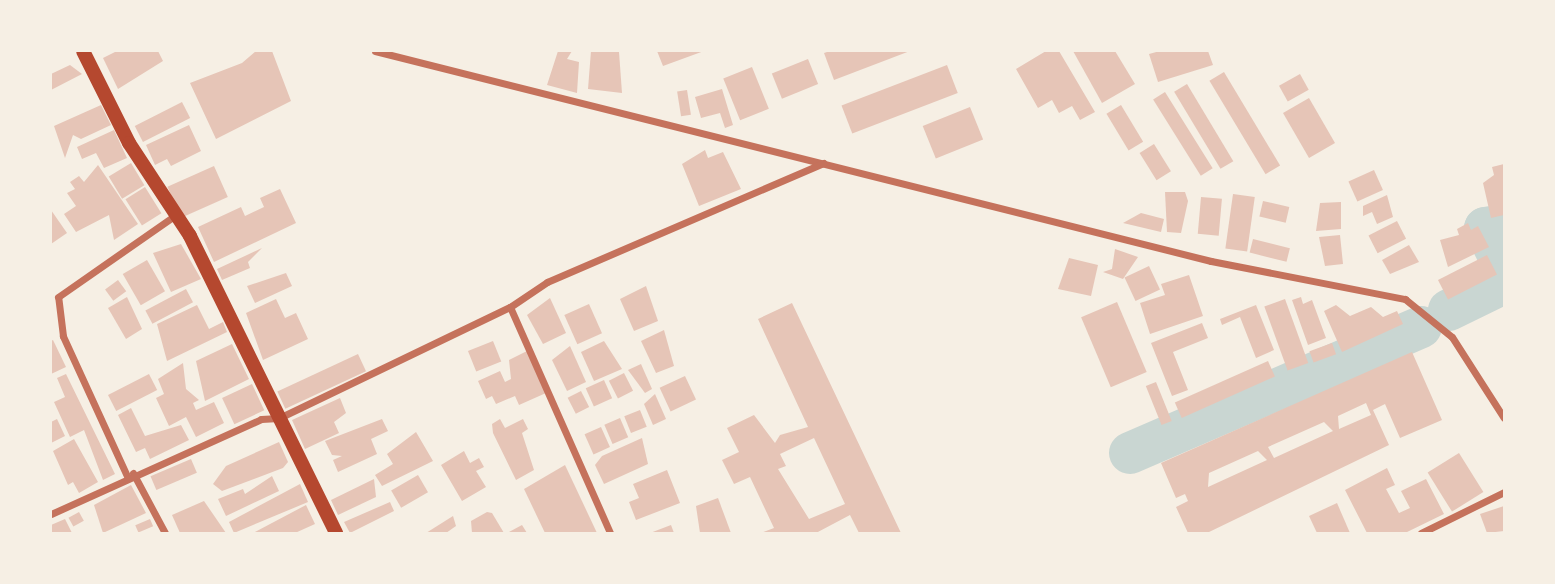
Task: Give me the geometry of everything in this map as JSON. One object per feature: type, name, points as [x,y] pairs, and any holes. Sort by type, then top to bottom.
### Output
[{"type":"main road","points":[[83,51],[174,216],[190,236],[336,533]]},
{"type":"street","points":[[375,51],[1211,261],[1405,299],[1452,337],[1504,418]]},
{"type":"street","points":[[51,514],[130,475],[261,419],[279,418],[510,307],[547,282],[823,163]]},
{"type":"street","points":[[165,533],[130,475],[63,336],[58,297],[174,216]]},
{"type":"street","points":[[510,307],[610,533]]},
{"type":"street","points":[[1421,533],[1504,492]]},
{"type":"building","points":[[117,51],[158,51],[163,61],[118,89],[103,58]]},
{"type":"building","points":[[256,51],[272,51],[291,101],[216,139],[190,83],[242,63]]},
{"type":"building","points":[[558,51],[572,51],[567,59],[579,62],[577,93],[547,85]]},
{"type":"building","points":[[591,51],[619,52],[622,93],[588,89]]},
{"type":"building","points":[[657,51],[704,51],[663,66]]},
{"type":"building","points":[[910,51],[834,80],[824,53]]},
{"type":"building","points":[[1046,51],[1059,51],[1095,112],[1080,120],[1072,106],[1059,113],[1052,100],[1038,108],[1016,69]]},
{"type":"building","points":[[1073,51],[1115,51],[1135,84],[1102,103]]},
{"type":"building","points":[[1160,51],[1208,51],[1213,65],[1158,82],[1149,54]]},
{"type":"building","points":[[808,59],[818,84],[782,99],[772,74]]},
{"type":"building","points":[[70,65],[82,74],[51,90],[51,74]]},
{"type":"building","points":[[947,65],[958,93],[852,134],[842,105]]},
{"type":"building","points":[[752,67],[769,109],[740,120],[723,79]]},
{"type":"building","points":[[1224,72],[1280,165],[1266,174],[1209,81]]},
{"type":"building","points":[[1300,74],[1309,90],[1288,101],[1279,86]]},
{"type":"building","points":[[1187,84],[1233,161],[1220,169],[1174,92]]},
{"type":"building","points":[[722,89],[733,125],[725,128],[720,113],[701,118],[695,97]]},
{"type":"building","points":[[687,90],[691,115],[681,116],[677,92]]},
{"type":"building","points":[[1165,92],[1213,168],[1201,176],[1153,99]]},
{"type":"building","points":[[1309,98],[1335,143],[1309,158],[1283,113]]},
{"type":"building","points":[[182,102],[190,118],[143,142],[135,126]]},
{"type":"building","points":[[101,105],[111,125],[81,139],[73,135],[65,158],[54,126]]},
{"type":"building","points":[[1121,105],[1143,142],[1129,151],[1106,114]]},
{"type":"building","points":[[970,107],[983,139],[936,159],[923,126]]},
{"type":"building","points":[[189,125],[201,151],[171,166],[167,159],[155,165],[146,145]]},
{"type":"building","points":[[114,130],[127,158],[104,168],[96,153],[82,159],[77,147]]},
{"type":"building","points":[[1154,144],[1171,171],[1157,180],[1140,153]]},
{"type":"building","points":[[705,150],[708,158],[723,152],[741,189],[699,206],[682,164]]},
{"type":"building","points":[[131,163],[144,185],[122,199],[109,176]]},
{"type":"building","points":[[1504,164],[1504,215],[1491,218],[1483,183],[1494,175],[1492,167]]},
{"type":"building","points":[[98,165],[138,224],[114,240],[109,215],[76,232],[64,214],[76,206],[67,193],[75,189],[70,182],[79,176],[84,182]]},
{"type":"building","points":[[214,166],[228,197],[181,218],[167,187]]},
{"type":"building","points":[[1374,170],[1383,190],[1357,201],[1348,181]]},
{"type":"building","points":[[145,187],[161,213],[142,225],[125,199]]},
{"type":"building","points":[[280,189],[296,223],[214,262],[198,227],[241,207],[245,216],[264,207],[260,198]]},
{"type":"building","points":[[1165,192],[1185,192],[1188,201],[1181,233],[1167,232]]},
{"type":"building","points":[[1233,194],[1255,197],[1247,252],[1225,248]]},
{"type":"building","points":[[1387,195],[1393,217],[1377,224],[1372,212],[1363,216],[1363,206]]},
{"type":"building","points":[[1201,197],[1222,199],[1219,236],[1198,234]]},
{"type":"building","points":[[1263,201],[1289,207],[1286,223],[1259,217]]},
{"type":"building","points":[[1341,202],[1341,229],[1316,231],[1320,203]]},
{"type":"building","points":[[51,210],[67,233],[51,244]]},
{"type":"building","points":[[1141,213],[1164,219],[1161,232],[1123,223]]},
{"type":"building","points":[[1397,221],[1406,239],[1378,253],[1368,236]]},
{"type":"building","points":[[1468,223],[1471,230],[1478,226],[1489,247],[1448,267],[1440,240],[1459,235],[1457,229]]},
{"type":"building","points":[[1340,235],[1343,264],[1325,266],[1319,237]]},
{"type":"building","points":[[1253,239],[1290,248],[1286,262],[1250,253]]},
{"type":"building","points":[[181,244],[201,279],[171,292],[153,253]]},
{"type":"building","points":[[1409,245],[1419,262],[1390,274],[1382,260]]},
{"type":"building","points":[[262,248],[248,262],[250,268],[222,280],[217,269]]},
{"type":"building","points":[[1115,249],[1138,257],[1123,279],[1103,272],[1112,269]]},
{"type":"building","points":[[1487,255],[1497,275],[1448,300],[1438,280]]},
{"type":"building","points":[[1069,258],[1098,265],[1091,296],[1058,289]]},
{"type":"building","points":[[147,260],[165,291],[141,305],[123,274]]},
{"type":"building","points":[[1149,266],[1160,290],[1136,301],[1125,277]]},
{"type":"building","points":[[286,273],[292,286],[255,303],[247,286]]},
{"type":"building","points":[[1189,275],[1203,316],[1150,334],[1140,303],[1165,295],[1161,284]]},
{"type":"building","points":[[118,280],[126,291],[113,301],[105,289]]},
{"type":"building","points":[[646,286],[658,321],[634,331],[620,299]]},
{"type":"building","points":[[186,289],[193,302],[152,324],[145,311]]},
{"type":"building","points":[[127,297],[142,329],[126,339],[108,308]]},
{"type":"building","points":[[1301,297],[1303,304],[1312,300],[1326,338],[1308,345],[1292,300]]},
{"type":"building","points":[[550,298],[566,333],[543,344],[527,315]]},
{"type":"building","points":[[276,299],[285,318],[296,313],[308,339],[263,360],[246,313]]},
{"type":"building","points":[[1285,299],[1308,363],[1288,370],[1264,307]]},
{"type":"building","points":[[1117,302],[1147,372],[1111,387],[1081,317]]},
{"type":"building","points":[[792,303],[901,533],[859,533],[850,515],[816,533],[761,533],[774,528],[750,477],[734,484],[722,460],[739,452],[727,428],[754,415],[775,443],[780,435],[808,427],[758,319]],"holes":[[[814,438],[845,504],[809,519],[778,469],[786,466],[780,454]]]},
{"type":"building","points":[[589,304],[602,333],[577,344],[564,315]]},
{"type":"building","points":[[197,305],[209,329],[223,322],[227,332],[167,361],[157,324]]},
{"type":"building","points":[[1256,305],[1274,350],[1256,358],[1240,317],[1222,325],[1220,319]]},
{"type":"building","points":[[1336,305],[1350,316],[1371,307],[1383,317],[1397,311],[1403,324],[1342,352],[1324,311]]},
{"type":"building","points":[[1202,323],[1208,338],[1173,352],[1188,390],[1172,396],[1151,343]]},
{"type":"building","points":[[664,330],[674,366],[656,373],[641,341]]},
{"type":"building","points":[[53,340],[66,367],[51,374],[51,341]]},
{"type":"building","points":[[493,341],[501,361],[476,372],[468,351]]},
{"type":"building","points":[[604,341],[622,369],[594,381],[581,352]]},
{"type":"building","points":[[1332,343],[1336,354],[1314,362],[1309,351]]},
{"type":"building","points":[[232,344],[249,379],[205,401],[196,361]]},
{"type":"building","points":[[570,346],[586,382],[567,391],[552,360]]},
{"type":"building","points":[[527,351],[546,393],[519,405],[515,396],[496,404],[492,396],[486,399],[478,381],[500,371],[505,382],[511,379],[509,360]]},
{"type":"building","points":[[1412,352],[1442,420],[1400,438],[1385,404],[1373,410],[1389,445],[1207,533],[1188,533],[1176,507],[1188,501],[1185,494],[1176,498],[1161,463]],"holes":[[[1366,403],[1371,415],[1339,429],[1338,416]],[[1324,422],[1333,431],[1274,458],[1268,447]],[[1258,451],[1267,460],[1208,487],[1209,473]]]},
{"type":"building","points":[[358,354],[366,371],[285,409],[277,392]]},
{"type":"building","points":[[1268,361],[1275,377],[1182,418],[1175,402]]},
{"type":"building","points":[[183,363],[186,389],[199,400],[193,403],[196,410],[214,402],[224,423],[196,437],[186,417],[169,426],[156,398],[164,394],[158,379]]},
{"type":"building","points":[[641,364],[652,389],[645,393],[628,370]]},
{"type":"building","points":[[624,373],[633,391],[618,399],[609,381]]},
{"type":"building","points":[[66,374],[115,474],[103,480],[84,430],[70,437],[54,402],[65,397],[57,378]]},
{"type":"building","points":[[149,374],[157,390],[116,411],[108,395]]},
{"type":"building","points":[[685,376],[696,400],[671,411],[660,388]]},
{"type":"building","points":[[604,380],[612,398],[594,406],[586,388]]},
{"type":"building","points":[[1156,382],[1172,421],[1162,425],[1146,386]]},
{"type":"building","points":[[252,384],[264,410],[234,424],[222,398]]},
{"type":"building","points":[[581,391],[589,407],[576,414],[568,398]]},
{"type":"building","points":[[655,394],[666,419],[653,425],[644,404]]},
{"type":"building","points":[[340,398],[346,413],[334,422],[339,433],[305,449],[292,420]]},
{"type":"building","points":[[131,408],[145,436],[181,425],[189,440],[150,459],[145,448],[136,452],[118,415]]},
{"type":"building","points":[[640,410],[647,427],[631,433],[624,416]]},
{"type":"building","points":[[620,418],[628,437],[613,444],[604,425]]},
{"type":"building","points":[[57,419],[65,436],[51,443],[51,422]]},
{"type":"building","points":[[382,419],[388,431],[371,439],[377,454],[338,472],[333,460],[342,456],[332,455],[325,441]]},
{"type":"building","points":[[500,419],[505,428],[523,419],[528,429],[522,433],[534,470],[516,480],[493,433],[492,424]]},
{"type":"building","points":[[601,427],[610,447],[594,454],[585,434]]},
{"type":"building","points":[[416,432],[433,461],[382,486],[375,475],[393,464],[387,454]]},
{"type":"building","points":[[642,438],[648,464],[604,484],[595,465],[602,456]]},
{"type":"building","points":[[74,439],[98,482],[79,493],[73,482],[68,485],[53,451]]},
{"type":"building","points":[[279,442],[288,462],[283,468],[222,491],[213,484],[226,466]]},
{"type":"building","points":[[464,451],[470,463],[479,458],[484,467],[476,471],[486,487],[462,501],[441,465]]},
{"type":"building","points":[[1459,453],[1483,492],[1452,512],[1428,473]]},
{"type":"building","points":[[191,459],[197,473],[156,490],[150,476]]},
{"type":"building","points":[[565,465],[597,533],[545,533],[524,489]]},
{"type":"building","points":[[1387,468],[1395,485],[1386,489],[1399,513],[1410,508],[1401,491],[1426,479],[1444,514],[1405,533],[1367,533],[1345,490]]},
{"type":"building","points":[[667,470],[680,503],[636,520],[629,502],[639,498],[633,484]]},
{"type":"building","points":[[418,475],[428,492],[401,508],[391,490]]},
{"type":"building","points":[[272,476],[279,491],[226,516],[218,499],[243,489],[245,494]]},
{"type":"building","points":[[374,479],[376,497],[338,515],[331,500]]},
{"type":"building","points":[[300,484],[308,502],[234,533],[229,522]]},
{"type":"building","points":[[131,485],[146,513],[103,533],[94,505]]},
{"type":"building","points":[[718,498],[731,533],[700,533],[696,506]]},
{"type":"building","points":[[204,501],[226,533],[180,533],[172,515]]},
{"type":"building","points":[[390,502],[394,511],[350,533],[344,522]]},
{"type":"building","points":[[1337,503],[1350,533],[1317,533],[1309,516]]},
{"type":"building","points":[[306,505],[315,524],[295,533],[253,533]]},
{"type":"building","points":[[1504,506],[1504,531],[1487,533],[1480,514]]},
{"type":"building","points":[[79,512],[84,521],[73,527],[69,518]]},
{"type":"building","points":[[487,512],[492,513],[504,533],[472,533],[471,521]]},
{"type":"building","points":[[453,516],[456,526],[446,533],[426,533]]},
{"type":"building","points":[[65,519],[72,533],[51,533],[51,525]]},
{"type":"building","points":[[150,519],[153,526],[138,533],[135,525]]},
{"type":"building","points":[[522,525],[527,533],[507,533]]},
{"type":"building","points":[[671,525],[674,533],[650,533]]},
{"type":"waterway","points":[[1504,225],[1485,228],[1504,267]]},
{"type":"waterway","points":[[1449,310],[1504,283]]},
{"type":"waterway","points":[[1130,453],[1421,327]]}]
